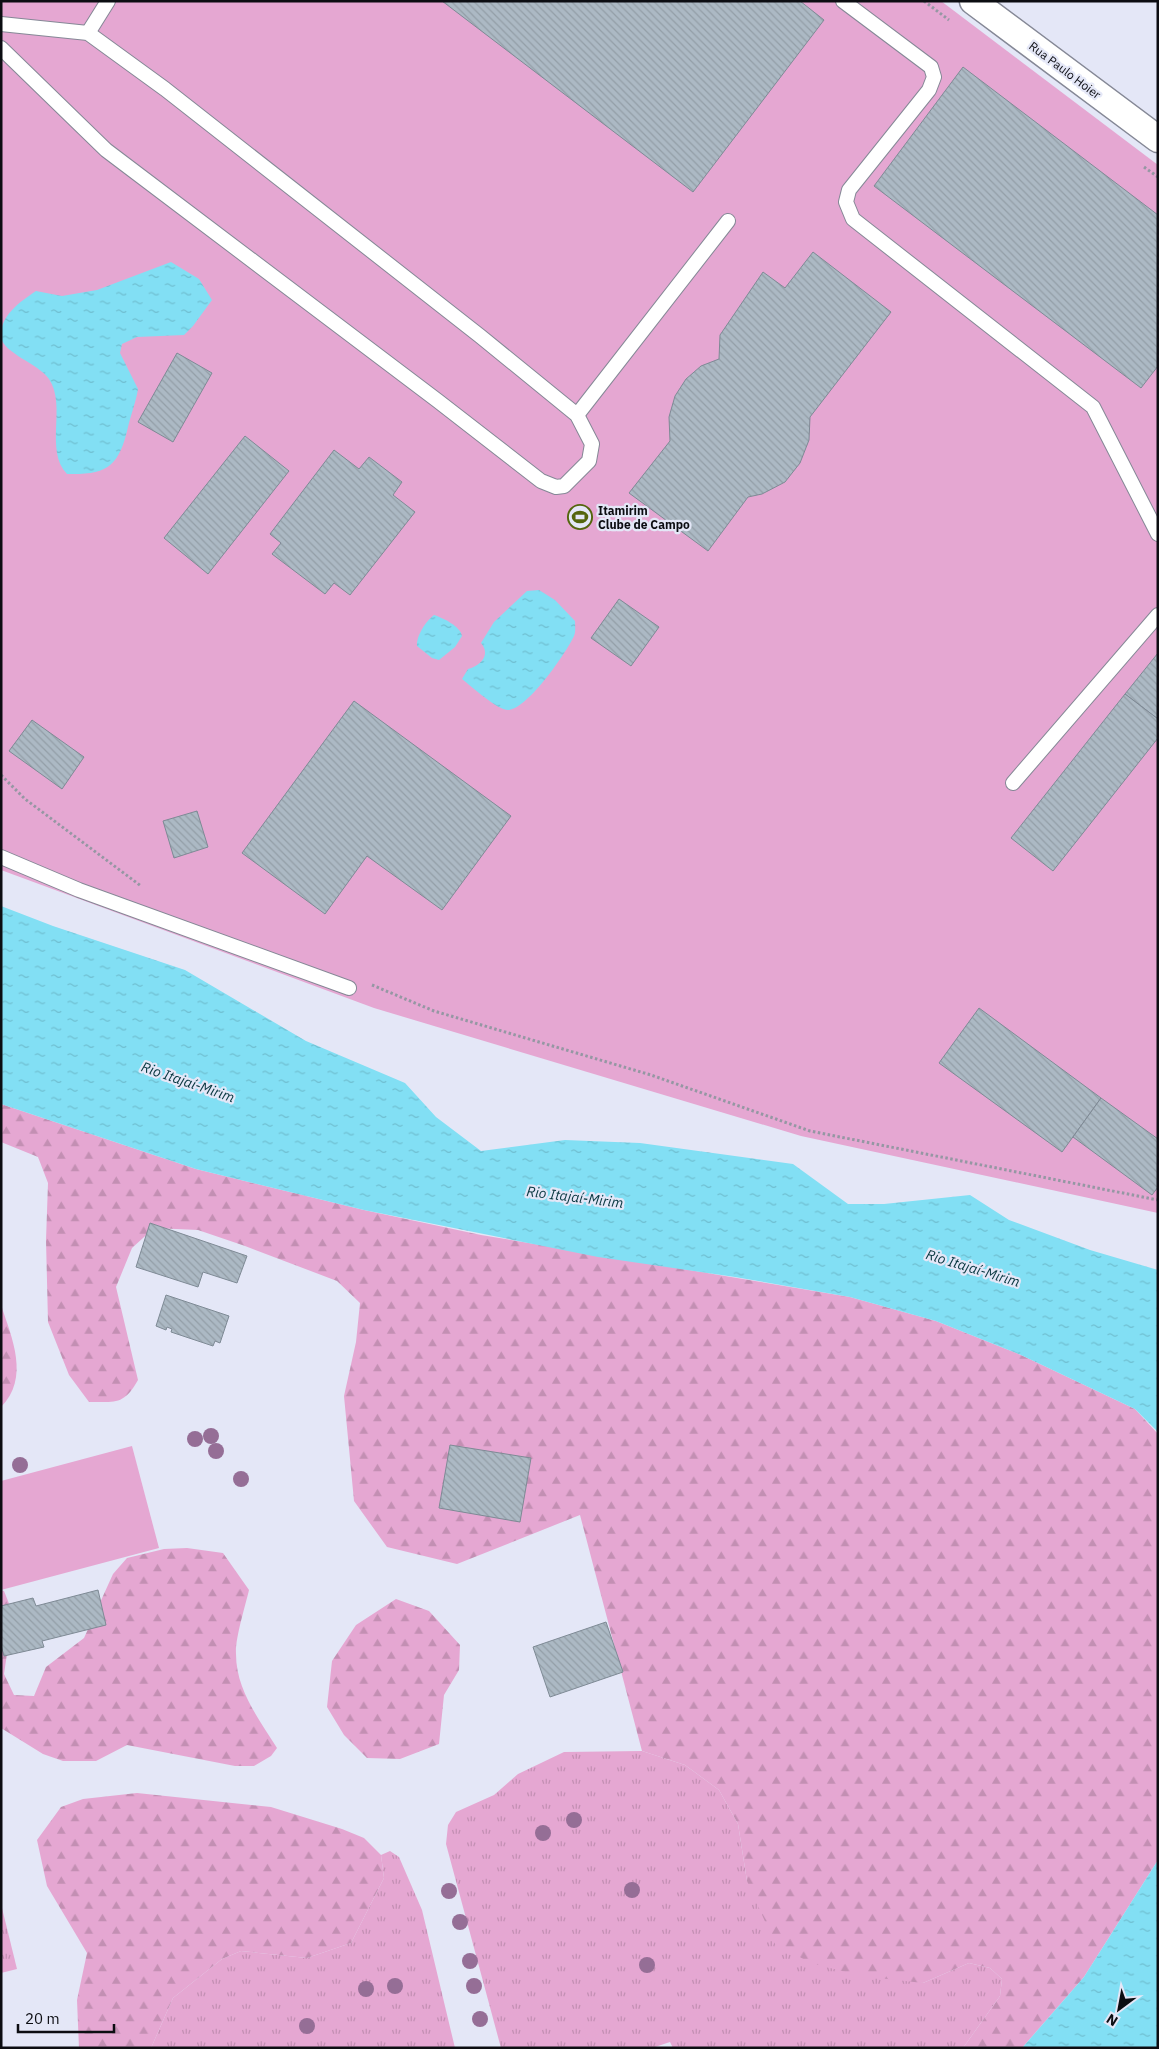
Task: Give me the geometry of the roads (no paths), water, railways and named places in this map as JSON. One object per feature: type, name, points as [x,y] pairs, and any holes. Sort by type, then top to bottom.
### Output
[{"type":"street","name":"Rua Paulo Hoier","points":[[972,1],[1158,139]]},
{"type":"lane","points":[[88,33],[108,1]]},
{"type":"lane","points":[[844,1],[931,67],[934,77],[930,90],[849,190],[846,202],[853,218],[1093,407],[1158,534]]},
{"type":"lane","points":[[1,24],[88,33],[165,89],[480,336],[577,415],[592,444],[589,461],[564,486],[556,487],[541,481],[106,150],[1,48]]},
{"type":"lane","points":[[577,415],[728,221]]},
{"type":"lane","points":[[1013,783],[1158,615]]},
{"type":"lane","points":[[1,857],[79,890],[349,988]]},
{"type":"water","points":[[171,262],[199,279],[212,300],[184,335],[137,337],[122,344],[120,353],[138,389],[120,451],[110,466],[102,470],[93,473],[67,474],[60,464],[57,453],[57,415],[54,390],[49,379],[38,368],[14,353],[3,343],[1,337],[4,322],[12,310],[36,291],[62,296],[97,290]]},
{"type":"water","points":[[539,590],[555,600],[575,621],[575,634],[555,666],[536,690],[517,707],[509,710],[504,709],[498,707],[462,679],[468,669],[477,665],[483,659],[485,652],[481,643],[494,622],[527,591]]},
{"type":"water","points":[[434,615],[455,626],[462,636],[455,647],[439,660],[432,658],[417,646],[422,629]]},
{"type":"water","name":"Rio Itajaí-Mirim","points":[[1,906],[53,926],[185,970],[306,1041],[405,1083],[436,1117],[481,1151],[565,1140],[640,1143],[793,1164],[848,1204],[884,1204],[970,1195],[1009,1220],[1090,1250],[1158,1270],[1158,1432],[1135,1409],[1021,1355],[936,1321],[850,1297],[735,1277],[598,1257],[364,1210],[196,1169],[1,1104]]},
{"type":"water","points":[[1158,1860],[1158,2048],[1022,2048],[1084,1977]]},
{"type":"place","name":"Itamirim Clube de Campo","points":[[580,517]]}]
